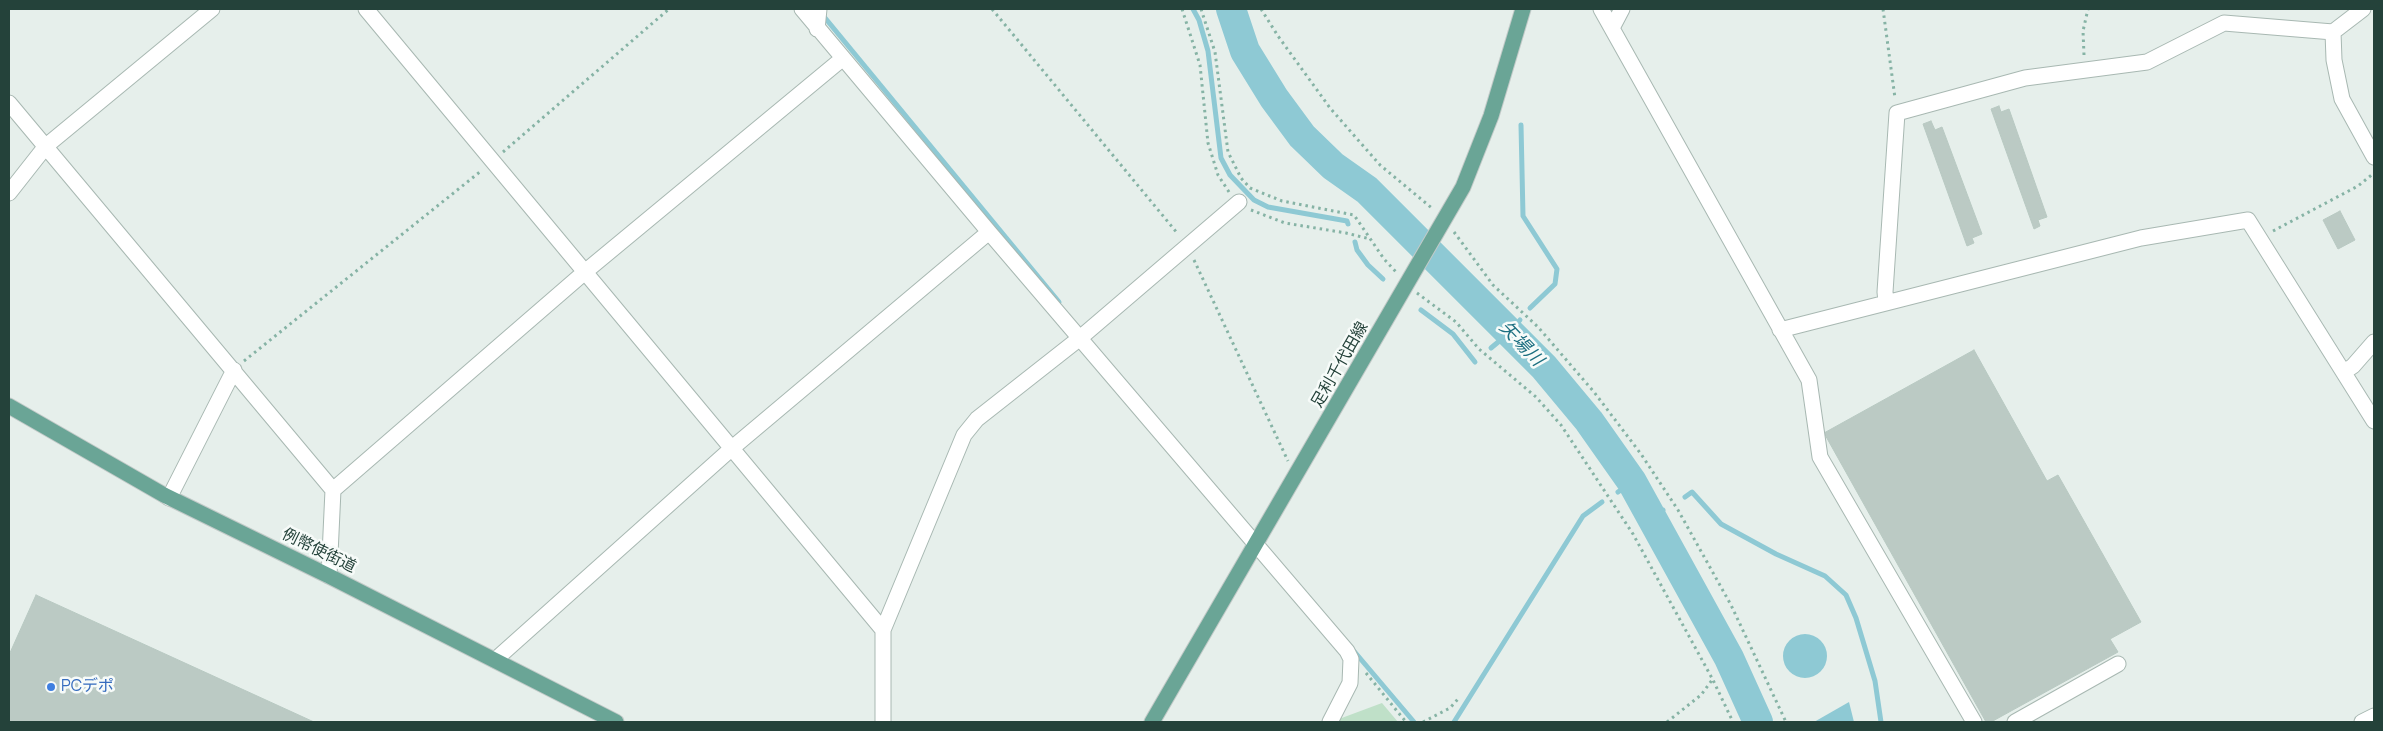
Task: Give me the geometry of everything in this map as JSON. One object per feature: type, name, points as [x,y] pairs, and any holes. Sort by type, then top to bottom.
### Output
[{"type":"main road","name":"足利千代田線","points":[[1152,722],[1463,187],[1491,116],[1523,9]]},
{"type":"main road","name":"例幣使街道","points":[[9,406],[170,498],[329,576],[616,722]]},
{"type":"street","points":[[9,193],[46,146],[212,9]]},
{"type":"street","points":[[366,9],[492,162],[586,271],[730,449],[883,630]]},
{"type":"street","points":[[802,9],[842,59],[1347,651],[1351,659],[1350,683],[1330,722]]},
{"type":"street","points":[[817,29],[819,9]]},
{"type":"street","points":[[1600,9],[1809,380],[1820,457],[1974,722]]},
{"type":"street","points":[[1612,28],[1622,9]]},
{"type":"street","points":[[1886,302],[1885,292],[1897,113],[2025,78],[2147,62],[2224,23],[2333,32],[2362,9]]},
{"type":"street","points":[[2333,32],[2334,60],[2342,99],[2374,157]]},
{"type":"street","points":[[333,490],[586,271],[842,59]]},
{"type":"street","points":[[9,103],[333,490],[329,576]]},
{"type":"street","points":[[883,722],[883,630],[964,435],[988,410],[1080,338],[1239,202]]},
{"type":"street","points":[[1780,330],[2141,238],[2248,220],[2374,421]]},
{"type":"street","points":[[495,660],[730,449],[989,232]]},
{"type":"street","points":[[2344,372],[2374,342]]},
{"type":"street","points":[[170,498],[234,370]]},
{"type":"street","points":[[2016,722],[2118,664]]},
{"type":"street","points":[[2362,722],[2374,716]]},
{"type":"path","points":[[234,370],[492,162],[669,9]]},
{"type":"path","points":[[992,9],[1188,246],[1295,477]]},
{"type":"path","points":[[1182,9],[1200,65],[1210,150],[1218,175],[1239,202],[1258,214],[1285,223],[1346,232],[1370,239]]},
{"type":"path","points":[[1202,9],[1216,52],[1228,152],[1241,178],[1250,188],[1276,199],[1354,215],[1384,259],[1436,309],[1456,322],[1479,349],[1536,397],[1561,425],[1633,534],[1712,680],[1732,722]]},
{"type":"path","points":[[1261,9],[1330,108],[1380,165],[1467,247],[1493,285],[1538,327],[1594,392],[1641,454],[1678,510],[1731,605],[1786,722]]},
{"type":"path","points":[[1883,9],[1897,113]]},
{"type":"path","points":[[2085,70],[2083,30],[2088,9]]},
{"type":"path","points":[[2259,238],[2358,186],[2374,173]]},
{"type":"path","points":[[1351,659],[1358,664],[1406,722]]},
{"type":"path","points":[[1667,722],[1701,696],[1712,680]]},
{"type":"path","points":[[1423,722],[1450,708],[1458,699]]},
{"type":"green space","points":[[1382,703],[1398,722],[1338,722],[1339,719]]},
{"type":"water","points":[[1809,634],[1821,640],[1826,647],[1826,665],[1821,672],[1814,677],[1801,678],[1793,675],[1786,668],[1783,652],[1786,644],[1793,637]]},
{"type":"water","points":[[1849,702],[1854,722],[1814,722]]},
{"type":"building","points":[[1999,106],[2001,112],[2009,109],[2047,217],[2038,220],[2040,226],[2034,229],[1991,109]]},
{"type":"building","points":[[1931,121],[1935,130],[1942,127],[1982,234],[1972,238],[1974,243],[1967,246],[1923,124]]},
{"type":"building","points":[[2340,211],[2355,240],[2338,249],[2323,220]]},
{"type":"building","points":[[1974,350],[2047,481],[2058,475],[2141,622],[2110,639],[2118,652],[1991,722],[1986,722],[1824,433]]},
{"type":"building","points":[[36,595],[314,722],[9,722],[9,655]]},
{"type":"waterway","points":[[1193,9],[1199,20],[1208,51],[1221,158],[1230,175],[1254,200],[1268,207],[1347,221],[1348,224]]},
{"type":"waterway","name":"矢場川","points":[[1231,9],[1245,51],[1274,98],[1302,136],[1333,166],[1367,190],[1544,367],[1589,421],[1632,482],[1729,658],[1758,722]]},
{"type":"waterway","points":[[821,13],[1059,302]]},
{"type":"waterway","points":[[1521,125],[1523,216],[1557,269],[1555,284],[1530,308]]},
{"type":"waterway","points":[[1355,242],[1357,250],[1368,265],[1383,279]]},
{"type":"waterway","points":[[1421,310],[1453,334],[1475,362]]},
{"type":"waterway","name":"矢場川","points":[[1491,348],[1509,333],[1520,320]]},
{"type":"waterway","points":[[1618,492],[1632,482]]},
{"type":"waterway","points":[[1685,497],[1692,492],[1721,524],[1776,554],[1825,576],[1846,595],[1856,618],[1875,681],[1881,722]]},
{"type":"waterway","points":[[1454,722],[1583,516],[1602,502]]},
{"type":"waterway","points":[[1651,517],[1663,510]]},
{"type":"waterway","points":[[1353,650],[1414,722]]},
{"type":"place","name":"PCデポ","points":[[51,687]]}]
